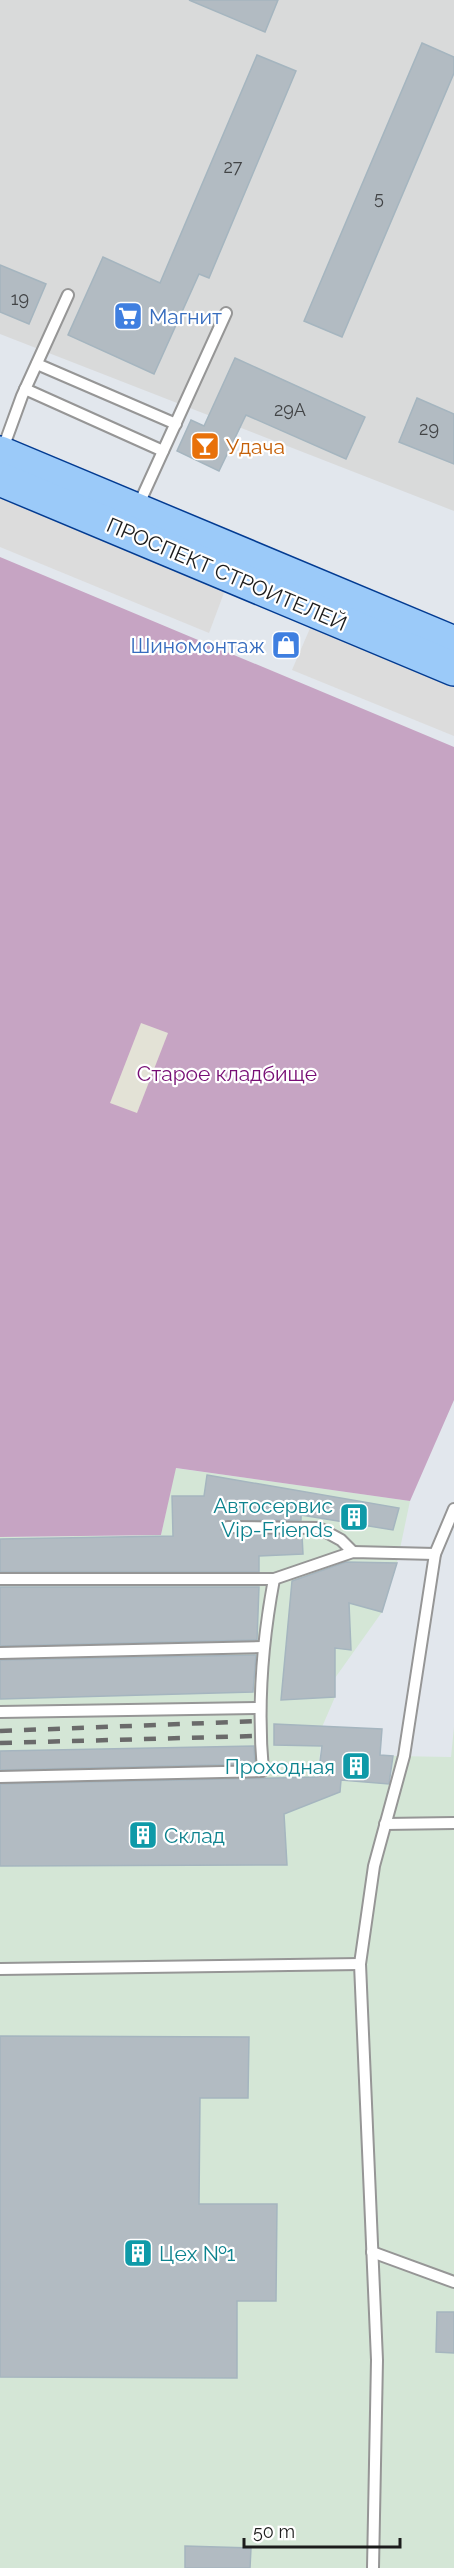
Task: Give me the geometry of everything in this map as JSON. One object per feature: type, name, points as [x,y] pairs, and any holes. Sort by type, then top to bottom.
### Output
[{"type":"main road","name":"ПРОСПЕКТ СТРОИТЕЛЕЙ","points":[[0,462],[136,510],[454,643]]},
{"type":"main road","name":"ПРОСПЕКТ СТРОИТЕЛЕЙ","points":[[0,462],[454,669]]},
{"type":"lane","points":[[0,462],[25,389],[68,295]]},
{"type":"lane","points":[[136,510],[226,313]]},
{"type":"lane","points":[[37,364],[176,424]]},
{"type":"lane","points":[[25,389],[163,451]]},
{"type":"lane","points":[[373,2568],[377,2360],[360,1964],[374,1866],[404,1756],[435,1554],[454,1509]]},
{"type":"lane","points":[[228,1527],[319,1527],[340,1540],[353,1552]]},
{"type":"lane","points":[[0,1579],[274,1579],[353,1552],[435,1554]]},
{"type":"lane","points":[[0,1777],[263,1771],[260,1708],[262,1647],[274,1579]]},
{"type":"lane","points":[[0,1653],[262,1647]]},
{"type":"lane","points":[[0,1712],[260,1708]]},
{"type":"lane","points":[[385,1824],[454,1823]]},
{"type":"lane","points":[[0,1969],[360,1964]]},
{"type":"lane","points":[[372,2252],[454,2282]]},
{"type":"shaded area","points":[[0,0],[454,0],[454,511],[0,334]]},
{"type":"shaded area","points":[[0,496],[225,590],[209,633],[0,547]]},
{"type":"shaded area","points":[[311,626],[454,687],[454,736],[292,670]]},
{"type":"shaded area","points":[[141,1023],[168,1033],[137,1113],[110,1103]]},
{"type":"shaded area","points":[[175,1468],[410,1501],[397,1563],[382,1612],[335,1678],[335,1697],[322,1727],[317,1792],[340,1792],[341,1780],[391,1784],[393,1756],[451,1757],[454,1727],[454,2568],[0,2568],[0,1537],[161,1535]]},
{"type":"green space","name":"Старое кладбище","points":[[0,557],[454,747],[454,1400],[410,1501],[176,1468],[161,1535],[0,1537]]},
{"type":"building","points":[[189,0],[278,0],[265,32]]},
{"type":"building","points":[[422,43],[454,57],[454,73],[342,337],[304,321]]},
{"type":"building","points":[[257,55],[296,71],[209,278],[199,274],[154,374],[68,335],[103,257],[160,283]]},
{"type":"building","points":[[0,265],[46,284],[29,324],[0,312]]},
{"type":"building","points":[[235,358],[365,417],[346,459],[246,415],[219,471],[177,451],[191,420],[204,426]]},
{"type":"building","points":[[417,398],[454,414],[454,464],[399,442]]},
{"type":"building","points":[[207,1475],[399,1508],[393,1530],[301,1515],[301,1520],[224,1521],[221,1530],[227,1534],[302,1535],[303,1554],[259,1556],[259,1572],[0,1572],[0,1539],[173,1536],[172,1496],[204,1496]]},
{"type":"building","points":[[346,1562],[397,1563],[382,1612],[349,1603],[351,1650],[335,1648],[335,1697],[281,1700],[292,1581]]},
{"type":"building","points":[[0,1587],[259,1587],[257,1640],[0,1646]]},
{"type":"building","points":[[256,1655],[253,1692],[0,1699],[0,1660]]},
{"type":"building","points":[[274,1724],[382,1729],[380,1755],[393,1756],[389,1784],[341,1780],[340,1792],[284,1814],[287,1865],[0,1866],[0,1784],[318,1777],[322,1746],[274,1745]]},
{"type":"building","points":[[254,1746],[255,1764],[0,1770],[0,1751]]},
{"type":"building","name":"Цех №1","points":[[0,2036],[249,2037],[248,2098],[200,2098],[199,2204],[277,2204],[276,2301],[237,2301],[237,2378],[0,2377]]},
{"type":"building","points":[[437,2312],[454,2312],[454,2353],[436,2352]]},
{"type":"building","points":[[185,2546],[251,2548],[250,2568],[185,2568]]},
{"type":"railway","points":[[0,1731],[259,1721]]},
{"type":"railway","points":[[0,1743],[256,1736]]},
{"type":"place","name":"Магнит","points":[[128,316]]},
{"type":"place","name":"Удача","points":[[205,446]]},
{"type":"place","name":"Шиномонтаж","points":[[286,645]]},
{"type":"place","name":"Автосервис Vip-Friends","points":[[354,1517]]},
{"type":"place","name":"Проходная","points":[[356,1766]]},
{"type":"place","name":"Склад","points":[[143,1835]]},
{"type":"place","name":"Цех №1","points":[[138,2253]]}]
